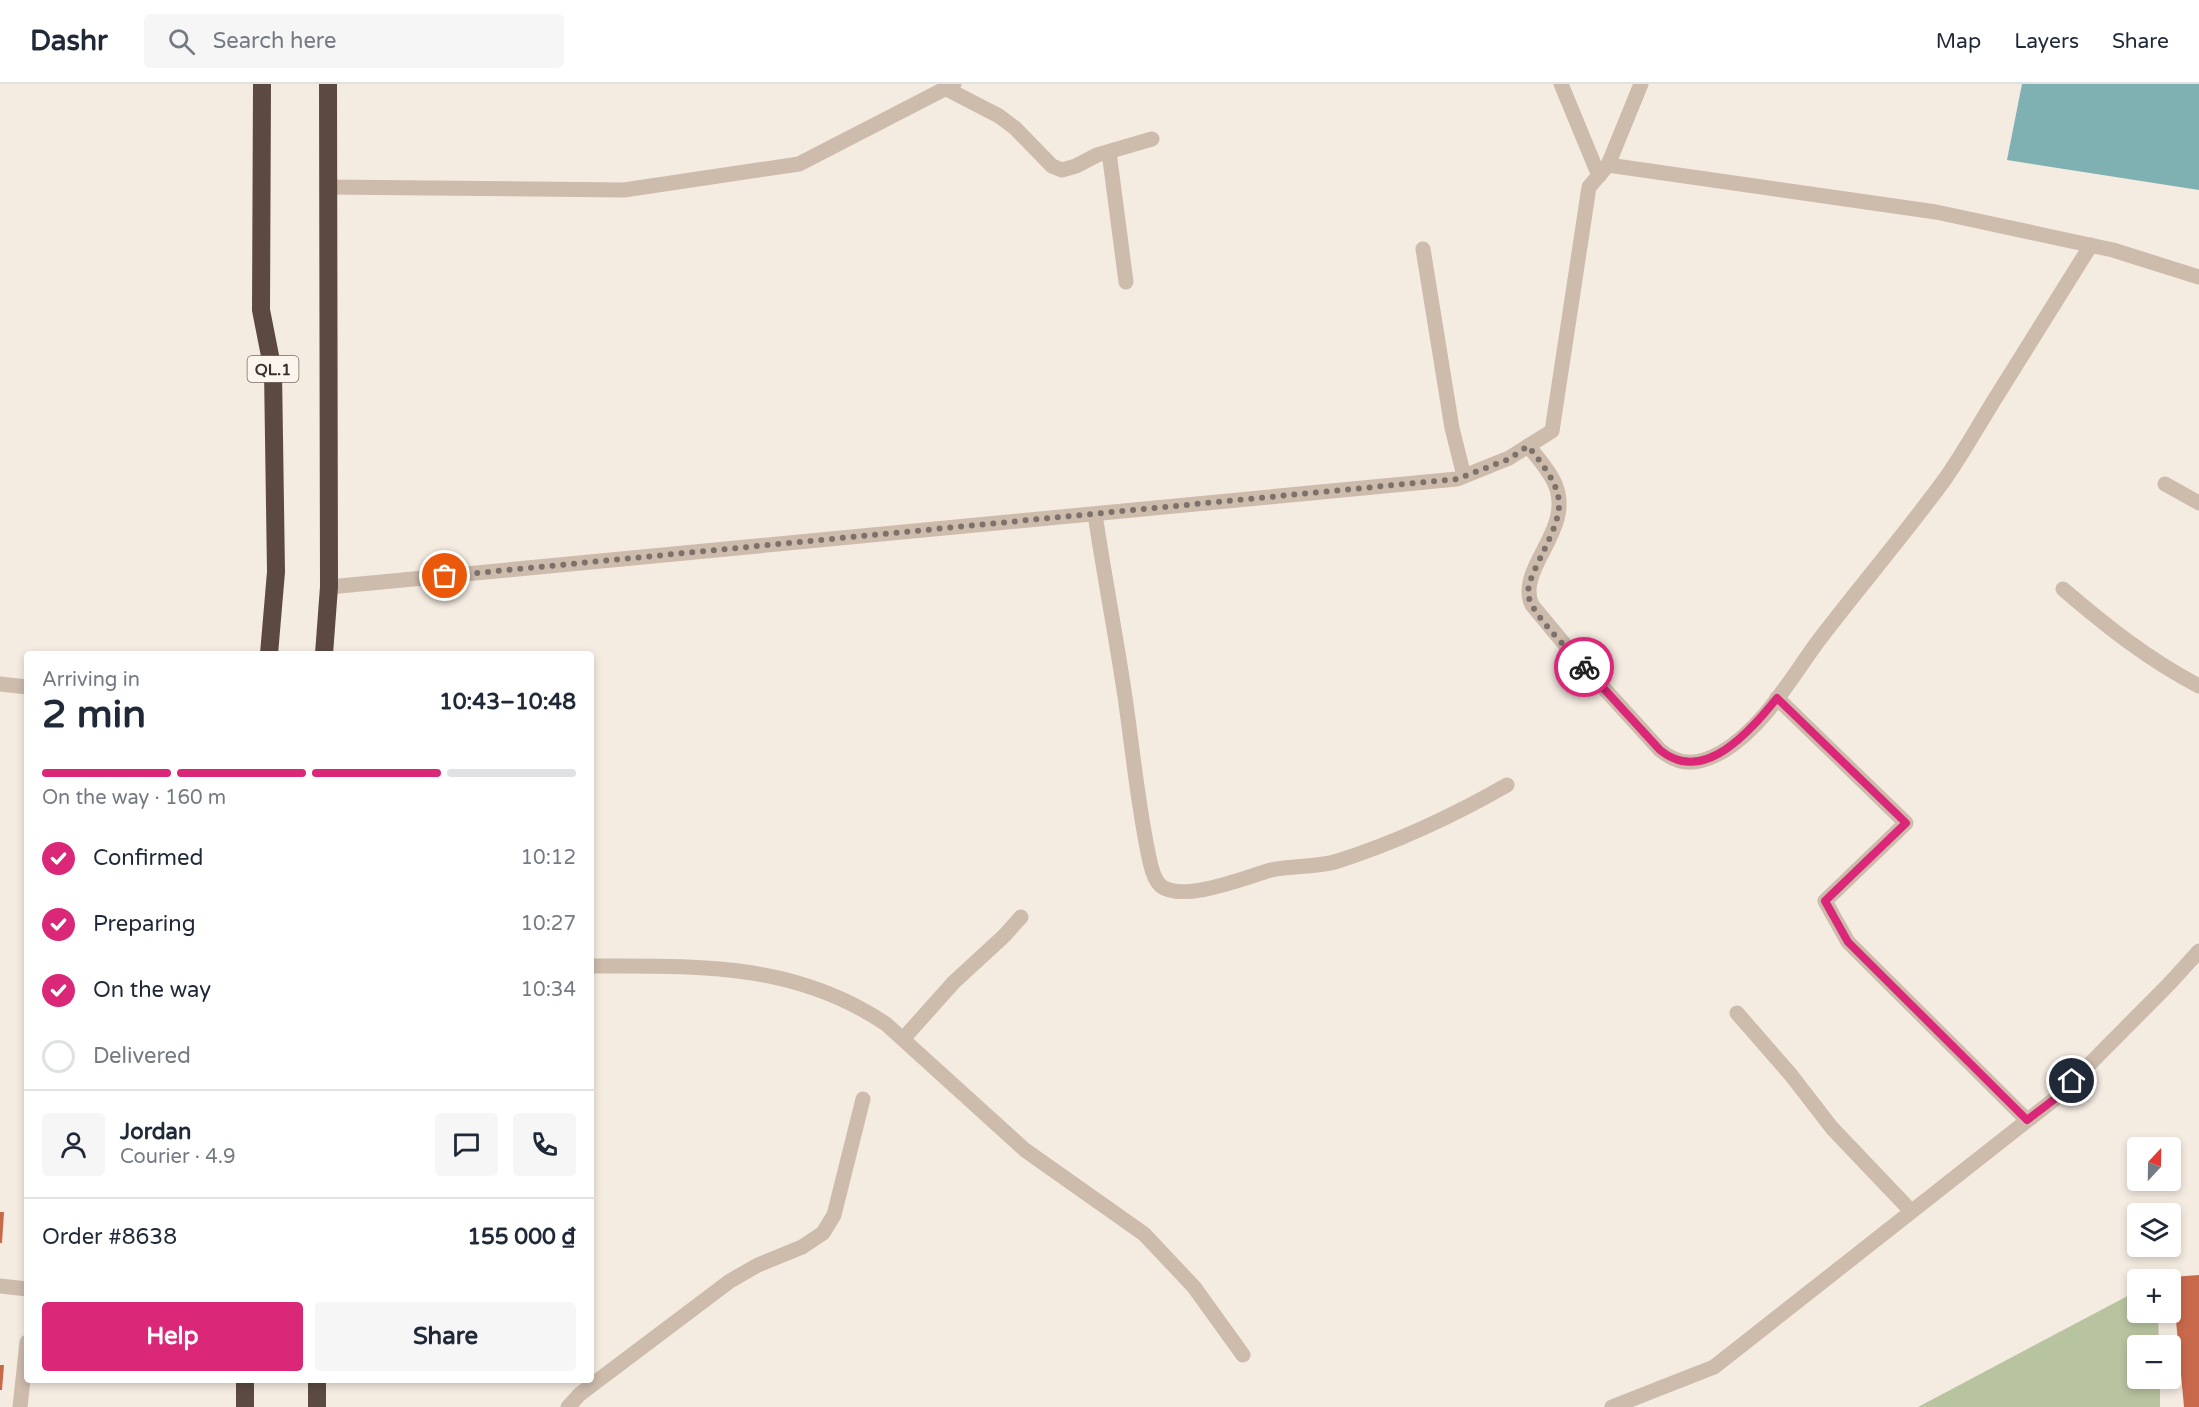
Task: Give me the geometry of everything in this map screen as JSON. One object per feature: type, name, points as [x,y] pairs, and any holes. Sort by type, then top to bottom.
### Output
[{"type":"highway","name":"QL.1","points":[[262,84],[261,310],[273,371],[275,489],[276,572],[269,651]]},
{"type":"highway","points":[[324,651],[329,587],[328,84]]},
{"type":"highway","points":[[245,1383],[245,1407]]},
{"type":"highway","points":[[317,1383],[317,1407]]},
{"type":"street","points":[[1561,84],[1603,170]]},
{"type":"street","points":[[329,587],[1457,479],[1509,459],[1552,431],[1589,187],[1603,170],[1641,84]]},
{"type":"street","points":[[327,188],[624,190],[799,164],[950,86],[1015,128],[1056,168],[1066,170],[1109,152],[1152,139]]},
{"type":"street","points":[[1109,152],[1126,282]]},
{"type":"street","points":[[1603,170],[1936,212],[2091,245],[2199,277]]},
{"type":"street","points":[[1528,446],[1555,484],[1559,501],[1555,528],[1532,574],[1529,598],[1540,617],[1660,750],[1680,762],[1692,763],[1705,760],[1722,752],[1740,739],[1777,698],[1819,640],[1945,478],[2091,245]]},
{"type":"street","points":[[1423,249],[1452,428],[1464,476]]},
{"type":"street","points":[[2165,484],[2199,503]]},
{"type":"street","points":[[1095,514],[1150,864],[1156,880],[1163,888],[1172,891],[1187,891],[1219,886],[1272,870],[1337,861],[1424,829],[1507,785]]},
{"type":"street","points":[[2063,589],[2142,652],[2199,686]]},
{"type":"street","points":[[0,684],[24,687]]},
{"type":"street","points":[[1777,698],[1906,823],[1825,901],[1848,942],[2027,1120]]},
{"type":"street","points":[[903,1039],[954,982],[1021,917]]},
{"type":"street","points":[[1612,1407],[1714,1367],[2056,1098],[2170,984],[2199,951]]},
{"type":"street","points":[[594,966],[723,968],[754,972],[837,995],[863,1009],[886,1024],[1025,1150],[1144,1234],[1194,1287],[1243,1355]]},
{"type":"street","points":[[1737,1013],[1791,1075],[1832,1128],[1911,1211]]},
{"type":"street","points":[[568,1407],[580,1394],[730,1281],[758,1265],[802,1246],[823,1233],[834,1215],[863,1099]]},
{"type":"street","points":[[0,1286],[24,1289]]},
{"type":"street","points":[[20,1407],[24,1370]]},
{"type":"green space","points":[[2127,1296],[2127,1323],[2158,1323],[2159,1335],[2127,1335],[2127,1389],[2160,1389],[2160,1407],[1918,1407]]},
{"type":"water","points":[[2022,84],[2199,84],[2199,190],[2007,160]]},
{"type":"building","points":[[0,1212],[4,1212],[2,1243],[0,1243]]},
{"type":"building","points":[[2199,1275],[2199,1407],[2184,1407],[2181,1335],[2177,1335],[2176,1323],[2181,1323],[2181,1276]]},
{"type":"building","points":[[0,1365],[4,1365],[2,1390],[0,1390]]},
{"type":"way so far","points":[[445,576],[1457,479],[1509,459],[1528,446],[1555,484],[1559,501],[1555,528],[1532,574],[1529,598],[1540,617],[1584,667]]},
{"type":"route","points":[[1584,667],[1660,750],[1680,762],[1692,763],[1705,760],[1722,752],[1740,739],[1777,698],[1906,823],[1825,901],[1848,942],[2027,1120],[2056,1098],[2072,1081]]}]
